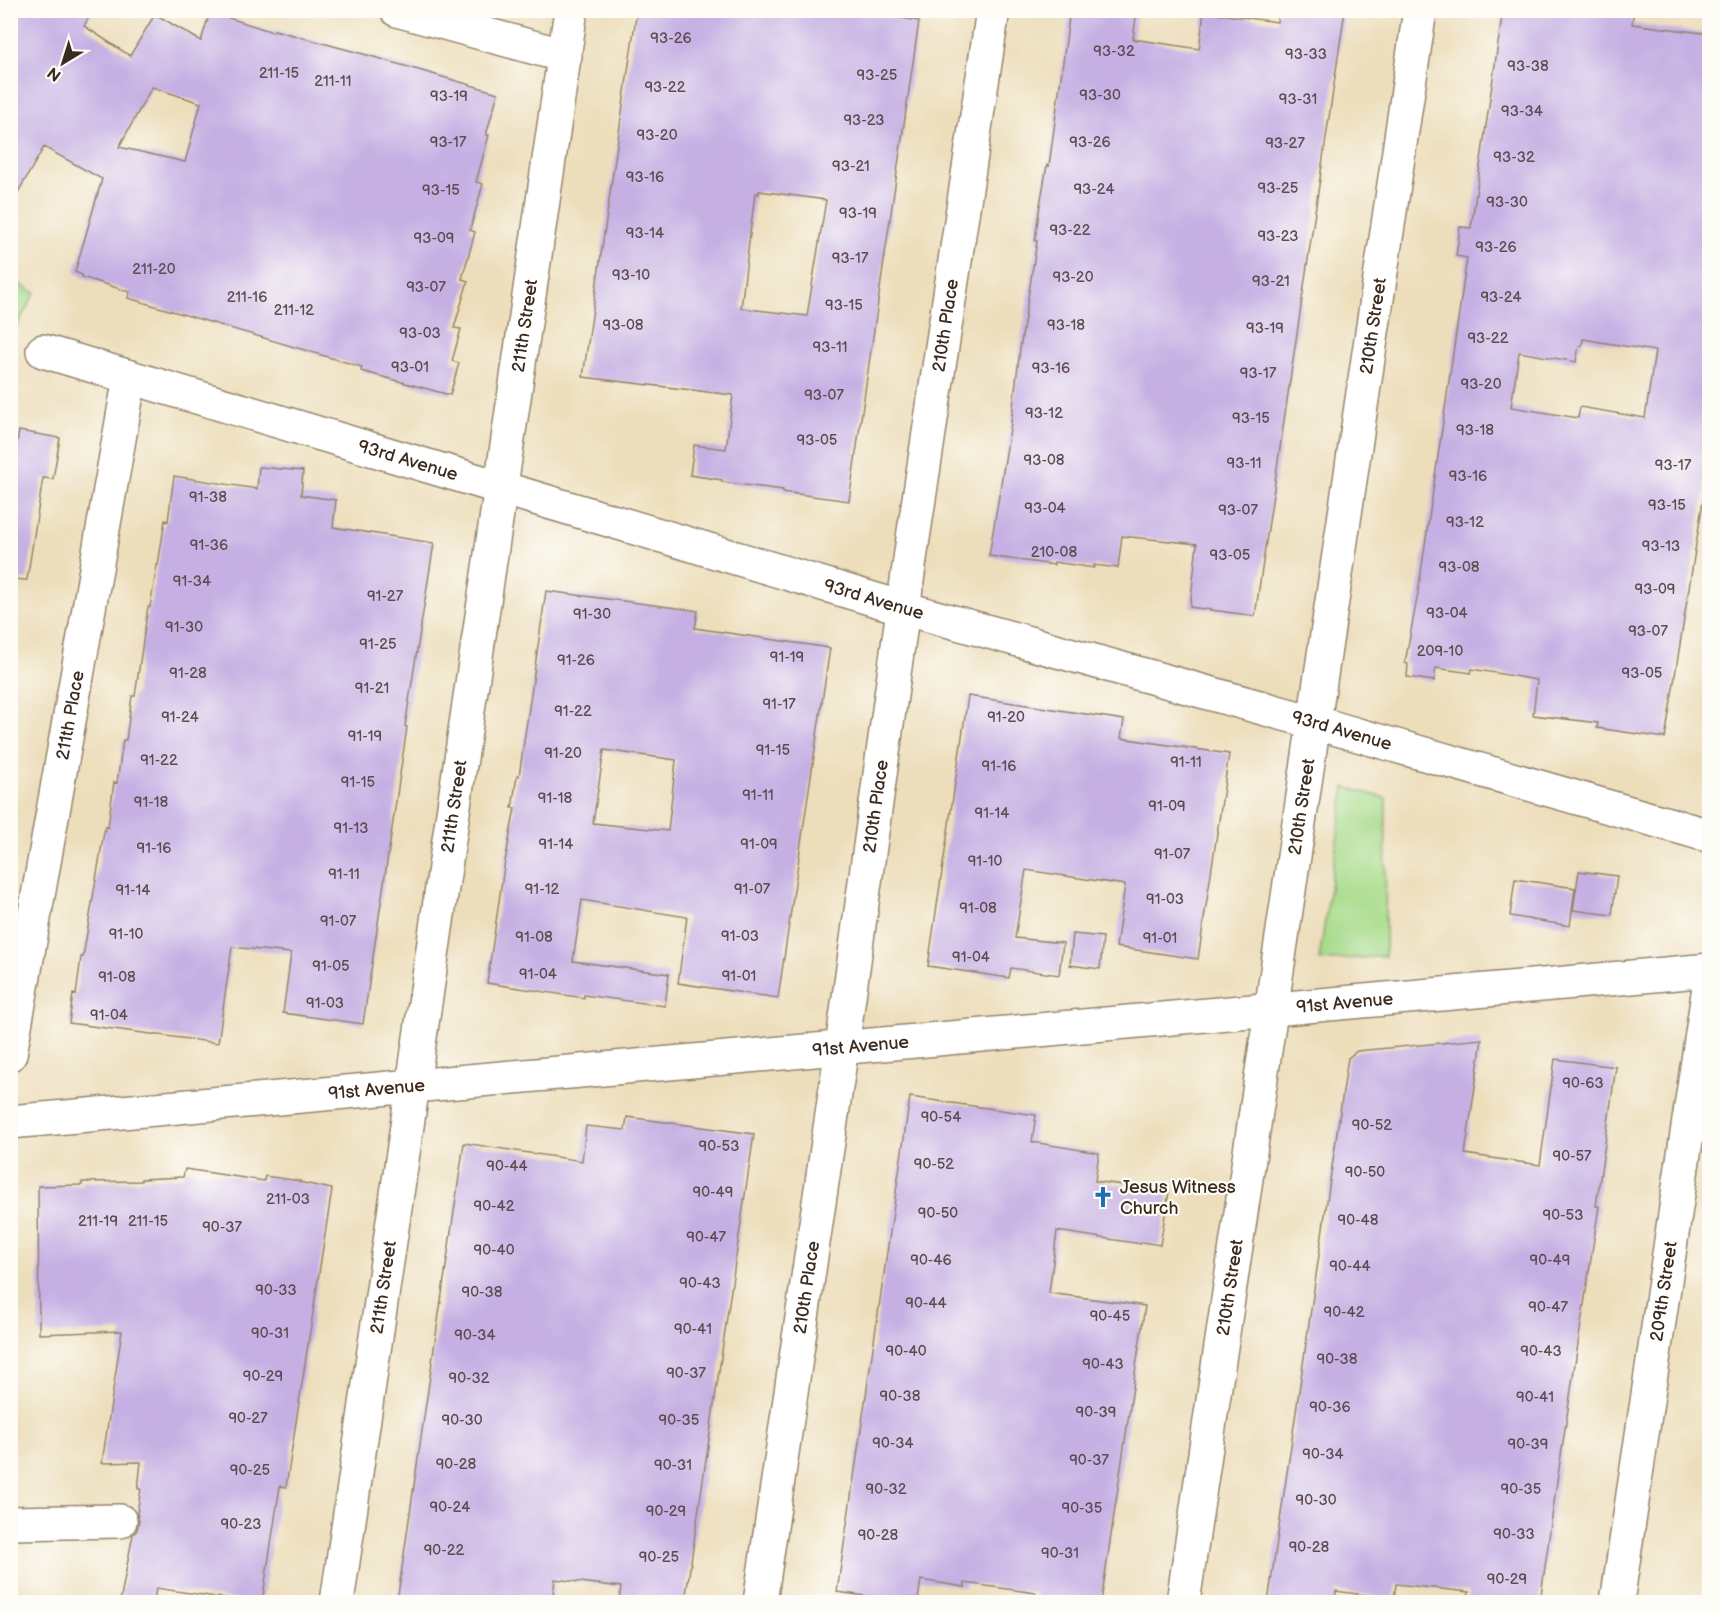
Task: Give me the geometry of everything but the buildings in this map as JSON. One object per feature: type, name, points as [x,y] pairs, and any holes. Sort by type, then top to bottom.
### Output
[{"type":"street","points":[[397,10],[565,56]]},
{"type":"street","name":"211th Street","points":[[337,1602],[572,10]]},
{"type":"street","name":"210th Place","points":[[760,1602],[842,1047],[903,608],[993,10]]},
{"type":"street","name":"210th Street","points":[[1183,1602],[1420,10]]},
{"type":"street","name":"93rd Avenue","points":[[43,351],[903,608],[1710,836]]},
{"type":"street","name":"211th Place","points":[[10,1054],[130,377]]},
{"type":"street","name":"91st Avenue","points":[[10,1122],[1710,970]]},
{"type":"street","name":"209th Street","points":[[1617,1602],[1710,980]]},
{"type":"street","points":[[10,1523],[120,1521]]},
{"type":"green space","points":[[11,279],[35,293],[11,336]]},
{"type":"green space","points":[[1345,787],[1386,798],[1385,956],[1319,961]]},
{"type":"place","name":"Jesus Witness Church","points":[[1103,1197]]}]
